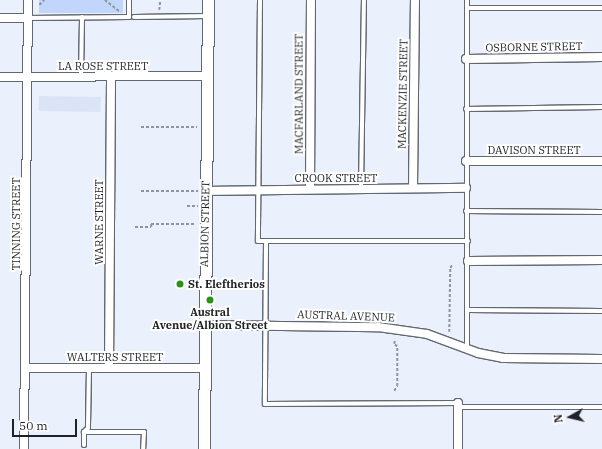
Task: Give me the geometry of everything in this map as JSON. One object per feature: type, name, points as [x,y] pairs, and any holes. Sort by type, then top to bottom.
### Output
[{"type":"street","name":"TINNING STREET","points":[[24,449],[26,368],[28,0]]},
{"type":"street","name":"ALBION STREET","points":[[204,449],[202,191],[207,76],[208,0]]},
{"type":"street","name":"MACFARLAND STREET","points":[[310,188],[311,0]]},
{"type":"street","name":"MACKENZIE STREET","points":[[413,188],[415,0]]},
{"type":"street","points":[[0,18],[28,18]]},
{"type":"street","name":"OSBORNE STREET","points":[[466,59],[602,57]]},
{"type":"street","name":"WARNE STREET","points":[[109,368],[111,76]]},
{"type":"street","name":"LA ROSE STREET","points":[[0,77],[207,76]]},
{"type":"street","name":"DAVISON STREET","points":[[466,161],[602,161]]},
{"type":"street","name":"CROOK STREET","points":[[202,191],[310,188],[466,188]]},
{"type":"street","points":[[468,261],[602,260]]},
{"type":"street","name":"AUSTRAL AVENUE","points":[[204,325],[378,327],[427,334],[467,349],[518,359],[602,359]]},
{"type":"street","name":"WALTERS STREET","points":[[26,368],[204,368]]},
{"type":"street","points":[[458,405],[458,449]]},
{"type":"lane","points":[[28,18],[129,17],[129,0]]},
{"type":"lane","points":[[260,0],[258,241],[468,241]]},
{"type":"lane","points":[[361,188],[364,0]]},
{"type":"lane","points":[[467,0],[467,349]]},
{"type":"lane","points":[[467,8],[602,8]]},
{"type":"lane","points":[[134,17],[208,16]]},
{"type":"lane","points":[[81,77],[82,17]]},
{"type":"lane","points":[[466,109],[602,107]]},
{"type":"lane","points":[[466,211],[602,212]]},
{"type":"lane","points":[[266,241],[266,404],[602,407]]},
{"type":"lane","points":[[468,310],[602,311]]},
{"type":"lane","points":[[84,445],[84,432],[88,428],[89,368]]},
{"type":"lane","points":[[84,432],[144,432],[143,449]]},
{"type":"path","points":[[39,5],[44,0]]},
{"type":"path","points":[[105,0],[124,14]]},
{"type":"path","points":[[159,16],[160,0]]},
{"type":"path","points":[[141,127],[200,127]]},
{"type":"path","points":[[141,191],[202,191]]},
{"type":"path","points":[[187,206],[199,206]]},
{"type":"path","points":[[134,227],[151,227],[151,224],[198,224]]},
{"type":"path","points":[[449,332],[450,268],[452,264]]},
{"type":"path","points":[[394,391],[397,386],[398,347],[394,344],[395,338]]},
{"type":"shaded area","points":[[39,0],[123,0],[123,13],[39,13]]},
{"type":"shaded area","points":[[39,96],[101,97],[101,112],[39,111]]},
{"type":"place","name":"St. Eleftherios","points":[[180,284]]},
{"type":"place","name":"Austral Avenue/Albion Street","points":[[210,300]]}]
